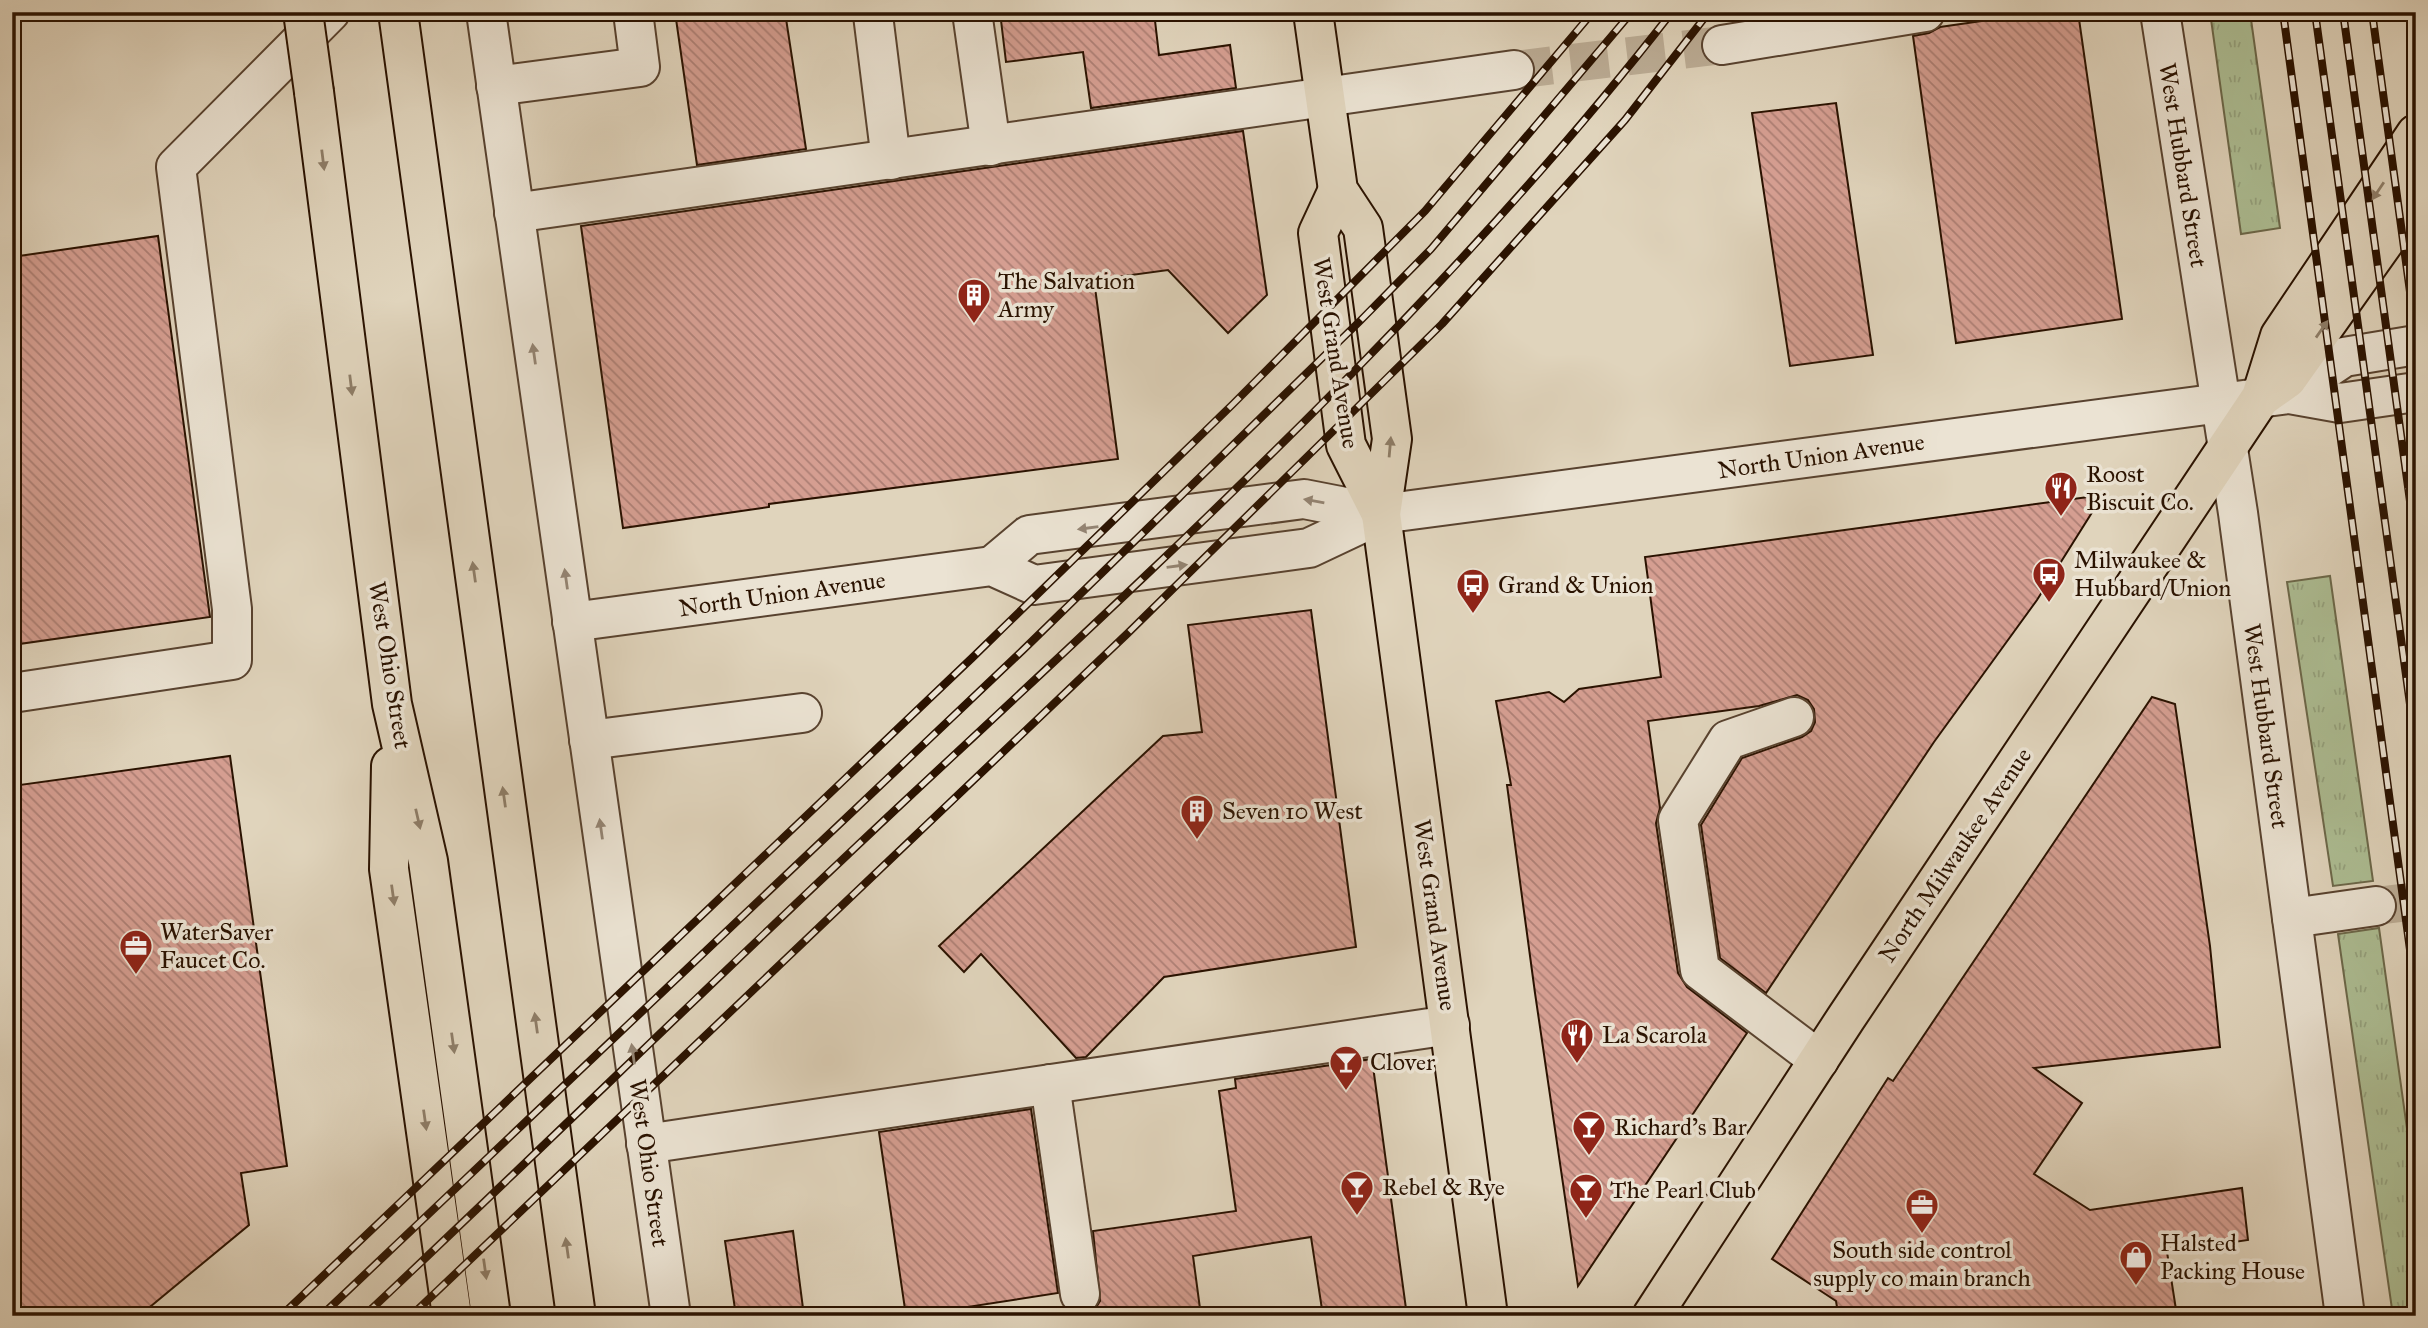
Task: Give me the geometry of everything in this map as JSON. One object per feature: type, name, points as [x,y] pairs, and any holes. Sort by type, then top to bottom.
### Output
[{"type":"main road","name":"West Ohio Street","points":[[303,12],[392,704],[428,861],[491,1316]]},
{"type":"main road","points":[[398,12],[576,1316]]},
{"type":"main road","name":"West Grand Avenue","points":[[1312,12],[1338,190],[1363,228],[1392,439],[1381,514],[1488,1316]]},
{"type":"main road","name":"North Milwaukee Avenue","points":[[2275,396],[2280,336],[2416,134]]},
{"type":"main road","name":"North Milwaukee Avenue","points":[[1652,1316],[2228,445],[2275,396],[2416,197]]},
{"type":"main road","points":[[392,704],[389,869],[452,1316]]},
{"type":"street","points":[[12,693],[232,660],[232,609],[176,167],[330,12]]},
{"type":"street","name":"West Ohio Street","points":[[486,12],[671,1316]]},
{"type":"street","points":[[496,86],[640,66],[633,12]]},
{"type":"street","points":[[972,12],[991,146]]},
{"type":"street","points":[[1722,45],[1925,12]]},
{"type":"street","name":"West Hubbard Street","points":[[2160,12],[2228,445],[2345,1316]]},
{"type":"street","points":[[873,15],[891,160]]},
{"type":"street","points":[[514,214],[1514,71]]},
{"type":"street","name":"North Union Avenue","points":[[2275,396],[2344,357],[2416,345]]},
{"type":"street","name":"North Union Avenue","points":[[992,566],[1034,585],[1309,548],[1381,514],[2220,402],[2275,396],[2340,403],[2416,392]]},
{"type":"street","name":"North Union Avenue","points":[[572,622],[992,566],[1029,536],[1304,499],[1381,514]]},
{"type":"street","points":[[589,740],[802,713]]},
{"type":"street","points":[[1794,717],[1728,740],[1678,820],[1700,970],[1819,1060]]},
{"type":"street","points":[[2292,918],[2376,906]]},
{"type":"street","points":[[646,1144],[1450,1025]]},
{"type":"street","points":[[1050,1084],[1080,1294]]},
{"type":"green space","points":[[2210,12],[2250,12],[2280,228],[2241,234]]},
{"type":"green space","points":[[2330,576],[2373,881],[2333,886],[2287,582]]},
{"type":"green space","points":[[2379,928],[2416,1193],[2416,1316],[2393,1316],[2338,934]]},
{"type":"building","points":[[675,12],[785,12],[806,149],[697,165]]},
{"type":"building","points":[[1000,12],[1154,12],[1159,55],[1230,45],[1236,88],[1091,108],[1083,52],[1006,62]]},
{"type":"building","points":[[2045,12],[2078,12],[2122,319],[1956,343],[1913,36],[1929,33],[1940,27]]},
{"type":"building","points":[[1836,103],[1873,355],[1790,366],[1752,113]]},
{"type":"building","points":[[1243,131],[1267,295],[1228,333],[1168,270],[1094,280],[1118,459],[769,504],[769,507],[623,528],[581,226]]},
{"type":"building","points":[[158,236],[210,617],[12,645],[12,257]]},
{"type":"building","points":[[2103,495],[2037,600],[1934,742],[1766,993],[1720,958],[1701,825],[1742,758],[1802,737],[1811,731],[1815,722],[1814,709],[1808,700],[1797,695],[1759,706],[1648,721],[1660,808],[1656,823],[1678,973],[1687,987],[1747,1033],[1578,1286],[1507,785],[1511,785],[1496,701],[1549,692],[1564,702],[1579,689],[1661,677],[1645,557]]},
{"type":"building","name":"Seven 10 West","points":[[1311,610],[1356,947],[1164,977],[1086,1057],[1076,1058],[981,954],[964,972],[939,946],[1163,736],[1202,732],[1188,625]]},
{"type":"building","points":[[2152,697],[2175,704],[2210,946],[2220,1047],[2034,1068],[2082,1103],[2034,1174],[2090,1210],[2242,1188],[2248,1240],[2167,1252],[2177,1316],[1871,1316],[1870,1308],[1838,1313],[1836,1301],[1772,1259],[1888,1078],[1893,1081]]},
{"type":"building","name":"WaterSaver Faucet Co.","points":[[230,756],[287,1166],[241,1173],[249,1225],[139,1316],[12,1316],[12,786]]},
{"type":"building","points":[[1372,1059],[1407,1316],[1323,1316],[1311,1237],[1193,1256],[1201,1316],[1076,1316],[1093,1312],[1100,1301],[1093,1231],[1236,1211],[1219,1091],[1236,1088],[1235,1079]]},
{"type":"building","points":[[1031,1109],[1058,1293],[941,1311],[941,1316],[906,1316],[879,1132]]},
{"type":"building","points":[[793,1231],[804,1316],[736,1316],[725,1241]]},
{"type":"tunnel","points":[[1514,70],[1722,45]]},
{"type":"tunnel","points":[[2376,906],[2416,901]]},
{"type":"railway","points":[[281,1316],[972,658],[1233,404],[1425,211],[1593,12]]},
{"type":"railway","points":[[321,1316],[1023,650],[1360,321],[1431,249],[1632,12]]},
{"type":"railway","points":[[364,1316],[1208,516],[1306,419],[1496,221],[1586,118],[1672,12]]},
{"type":"railway","points":[[411,1316],[1128,633],[1442,324],[1625,120],[1709,12]]},
{"type":"railway","points":[[2283,12],[2416,994]]},
{"type":"railway","points":[[2315,12],[2416,748]]},
{"type":"railway","points":[[2343,12],[2416,545]]},
{"type":"railway","points":[[2372,12],[2416,336]]},
{"type":"place","name":"The Salvation Army","points":[[974,325]]},
{"type":"place","name":"Roost Biscuit Co.","points":[[2061,518]]},
{"type":"place","name":"Milwaukee & Hubbard/Union","points":[[2049,604]]},
{"type":"place","name":"Grand & Union","points":[[1473,615]]},
{"type":"place","name":"Seven 10 West","points":[[1197,841]]},
{"type":"place","name":"WaterSaver Faucet Co.","points":[[136,976]]},
{"type":"place","name":"La Scarola","points":[[1577,1065]]},
{"type":"place","name":"Clover","points":[[1346,1092]]},
{"type":"place","name":"Richard's Bar","points":[[1589,1157]]},
{"type":"place","name":"Rebel & Rye","points":[[1357,1217]]},
{"type":"place","name":"The Pearl Club","points":[[1586,1220]]},
{"type":"place","name":"South side control supply co main branch","points":[[1922,1235]]},
{"type":"place","name":"Halsted Packing House","points":[[2136,1287]]}]
